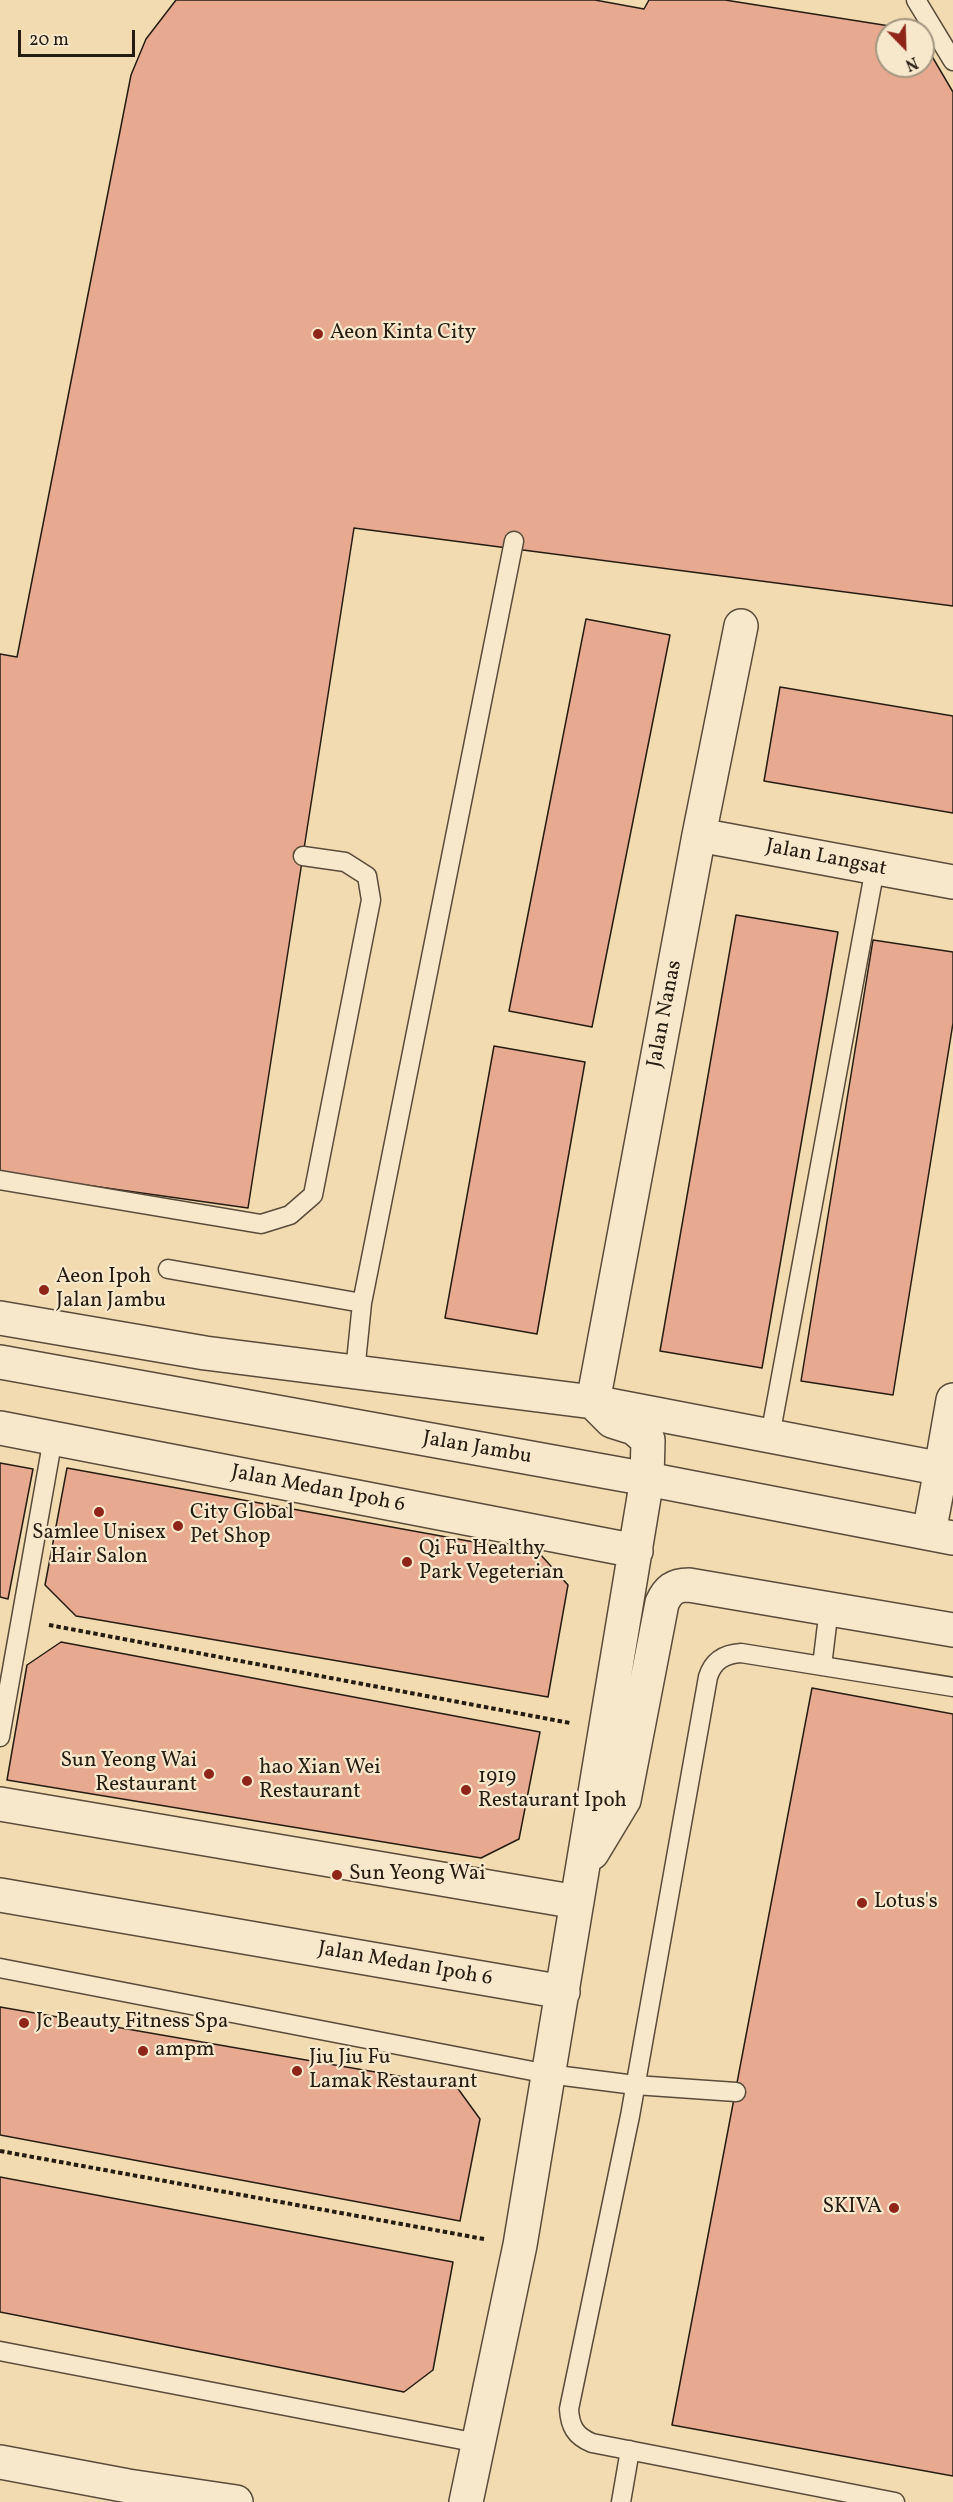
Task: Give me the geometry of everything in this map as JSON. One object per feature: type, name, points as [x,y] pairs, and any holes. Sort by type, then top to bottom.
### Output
[{"type":"street","name":"Jalan Nanas","points":[[593,1402],[699,835],[741,626]]},
{"type":"street","name":"Jalan Langsat","points":[[699,835],[953,882]]},
{"type":"street","points":[[0,1318],[205,1353],[593,1402],[947,1470]]},
{"type":"street","name":"Jalan Jambu","points":[[0,1362],[647,1479],[941,1535]]},
{"type":"street","points":[[941,1535],[953,1400]]},
{"type":"street","points":[[466,2502],[520,2245],[647,1479],[648,1440],[634,1428],[612,1421],[593,1402]]},
{"type":"street","name":"Jalan Medan Ipoh 6","points":[[0,1428],[636,1551]]},
{"type":"street","points":[[583,1867],[624,1800],[662,1603],[667,1592],[677,1585],[689,1585],[953,1630]]},
{"type":"street","points":[[0,1804],[577,1902]]},
{"type":"street","name":"Jalan Medan Ipoh 6","points":[[0,1895],[562,1992]]},
{"type":"street","points":[[0,2462],[128,2494],[236,2502]]},
{"type":"lane","points":[[916,0],[953,61]]},
{"type":"lane","points":[[356,1372],[362,1303],[514,541]]},
{"type":"lane","points":[[0,1180],[261,1224],[290,1215],[313,1195],[371,900],[367,876],[345,862],[303,856]]},
{"type":"lane","points":[[770,1436],[875,868]]},
{"type":"lane","points":[[168,1269],[362,1303]]},
{"type":"lane","points":[[0,1737],[53,1438]]},
{"type":"lane","points":[[822,1666],[829,1608]]},
{"type":"lane","points":[[895,2502],[630,2450],[582,2438],[573,2431],[569,2409],[635,2085],[711,1666],[730,1653],[741,1653],[953,1687]]},
{"type":"lane","points":[[0,1968],[548,2074],[635,2085],[736,2092]]},
{"type":"lane","points":[[0,2351],[478,2443]]},
{"type":"lane","points":[[621,2502],[630,2450]]},
{"type":"path","points":[[20,1620],[606,1730]]},
{"type":"path","points":[[0,2151],[520,2245]]},
{"type":"building","points":[[176,0],[595,0],[644,9],[649,0],[725,0],[875,24],[875,78],[935,78],[935,61],[953,92],[953,606],[354,528],[248,1208],[0,1173],[0,654],[17,657],[131,75],[146,39]]},
{"type":"building","points":[[586,619],[670,635],[592,1027],[509,1011]]},
{"type":"building","points":[[780,687],[953,716],[953,813],[764,781]]},
{"type":"building","points":[[736,915],[838,932],[762,1368],[660,1351]]},
{"type":"building","points":[[873,940],[953,952],[953,1023],[893,1395],[801,1381]]},
{"type":"building","points":[[494,1046],[585,1062],[537,1334],[445,1318]]},
{"type":"building","points":[[0,1463],[33,1469],[8,1599],[0,1597]]},
{"type":"building","points":[[67,1468],[540,1554],[568,1585],[548,1697],[76,1616],[45,1585]]},
{"type":"building","points":[[61,1642],[540,1732],[519,1839],[481,1858],[7,1780],[27,1665]]},
{"type":"building","name":"Lotus's","points":[[812,1688],[953,1714],[953,2476],[672,2425]]},
{"type":"building","points":[[0,2007],[456,2086],[480,2119],[460,2221],[0,2135]]},
{"type":"building","points":[[0,2177],[453,2262],[433,2370],[404,2392],[0,2312]]},
{"type":"place","name":"Aeon Kinta City","points":[[318,334]]},
{"type":"place","name":"Aeon Ipoh Jalan Jambu","points":[[44,1290]]},
{"type":"place","name":"Samlee Unisex Hair Salon","points":[[99,1512]]},
{"type":"place","name":"City Global Pet Shop","points":[[178,1526]]},
{"type":"place","name":"Qi Fu Healthy Park Vegeterian","points":[[407,1562]]},
{"type":"place","name":"Sun Yeong Wai Restaurant","points":[[209,1774]]},
{"type":"place","name":"hao Xian Wei Restaurant","points":[[247,1781]]},
{"type":"place","name":"1919 Restaurant Ipoh","points":[[466,1790]]},
{"type":"place","name":"Sun Yeong Wai","points":[[337,1875]]},
{"type":"place","name":"Lotus's","points":[[862,1903]]},
{"type":"place","name":"Jc Beauty Fitness Spa","points":[[24,2023]]},
{"type":"place","name":"ampm","points":[[143,2051]]},
{"type":"place","name":"Jiu Jiu Fu Lamak Restaurant","points":[[297,2071]]},
{"type":"place","name":"SKIVA","points":[[894,2208]]}]
